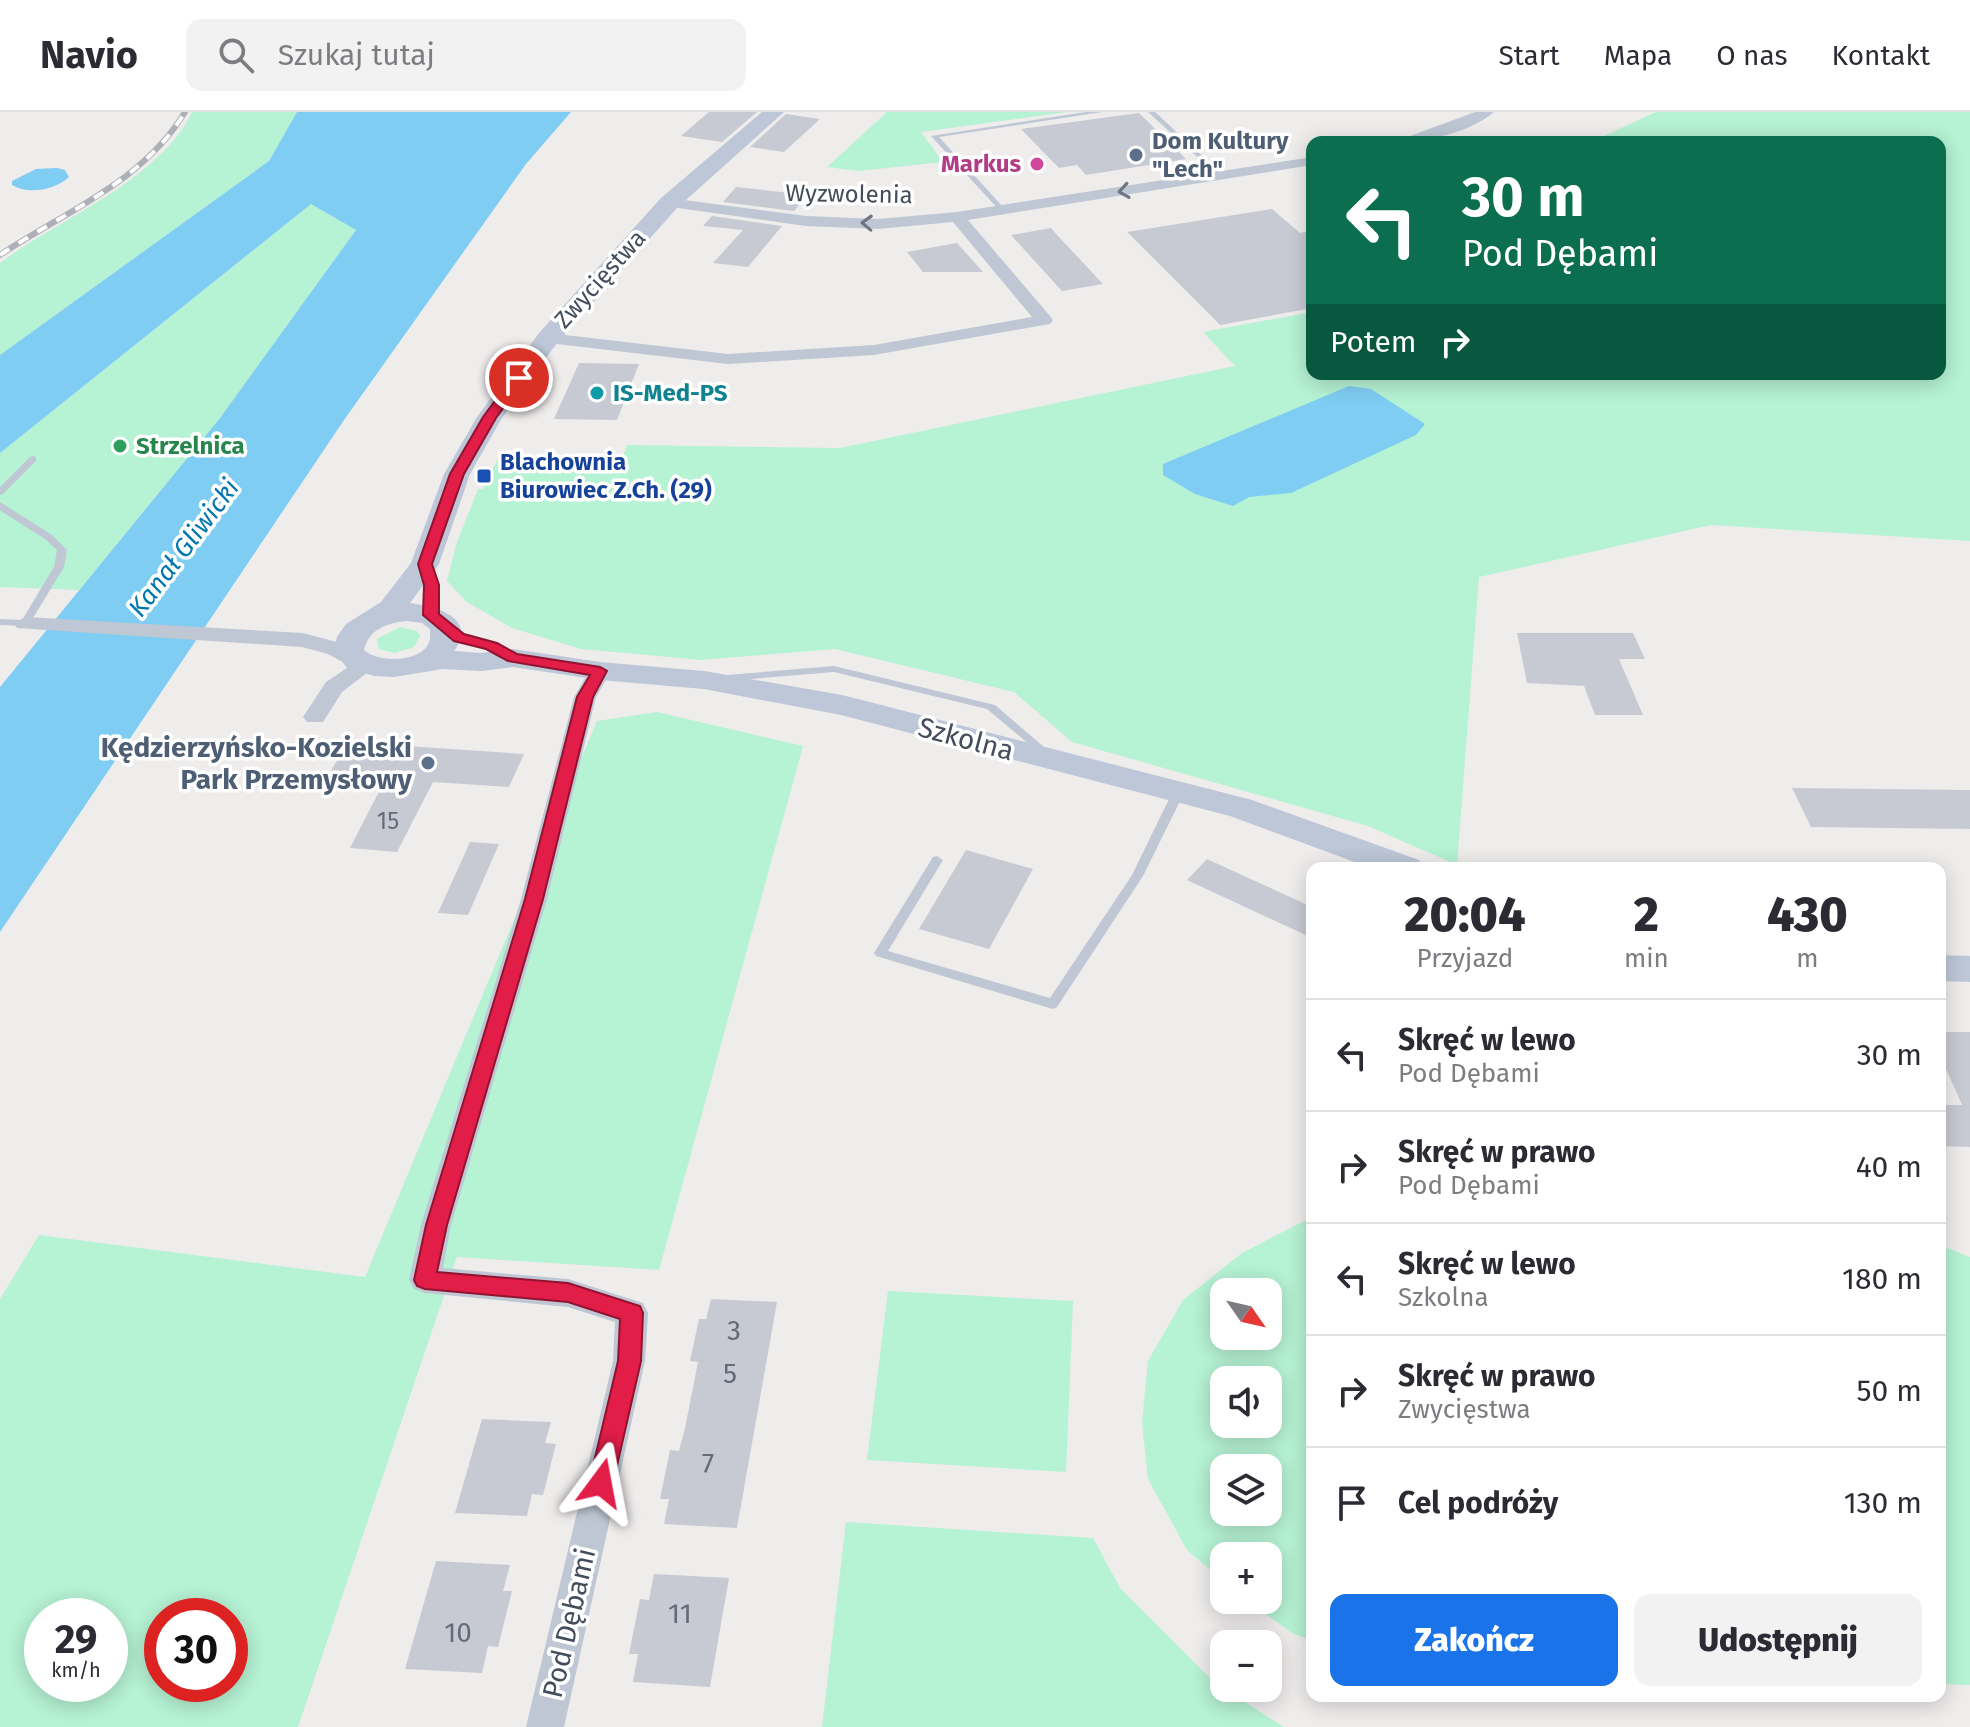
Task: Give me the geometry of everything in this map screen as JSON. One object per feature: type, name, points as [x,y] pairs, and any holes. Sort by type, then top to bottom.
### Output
[{"type":"street","name":"Zwycięstwa","points":[[372,621],[391,608],[425,564],[457,474],[490,417],[548,338],[669,203],[774,112]]},
{"type":"street","points":[[1422,136],[1456,126],[1487,112]]},
{"type":"street","name":"Wyzwolenia","points":[[669,203],[806,221],[878,224],[957,217],[1306,162]]},
{"type":"street","points":[[548,338],[728,359],[874,350],[1044,320],[957,217]]},
{"type":"street","name":"Zwycięstwa","points":[[425,564],[438,620]]},
{"type":"street","points":[[303,640],[407,612],[438,620],[446,642],[440,650],[420,663]]},
{"type":"street","name":"Szkolna","points":[[438,620],[459,638],[491,646],[513,658]]},
{"type":"street","points":[[360,663],[349,652],[349,642],[372,621]]},
{"type":"street","points":[[29,623],[303,640],[336,649],[360,663]]},
{"type":"street","name":"Szkolna","points":[[360,663],[392,669],[443,660],[481,662],[513,658],[600,671],[704,680],[842,705],[1297,826],[1391,862]]},
{"type":"street","points":[[315,717],[334,687],[360,663]]},
{"type":"street","name":"Pod Dębami","points":[[545,1727],[629,1361],[632,1313],[568,1293],[425,1280],[436,1225],[534,899],[585,697],[600,671]]},
{"type":"street","points":[[1946,968],[1970,969]]},
{"type":"lane","points":[[1001,210],[934,136],[1099,112]]},
{"type":"lane","points":[[1151,112],[1221,176]]},
{"type":"lane","points":[[0,492],[33,459]]},
{"type":"lane","points":[[0,505],[10,515],[55,540],[62,550],[59,567],[29,623],[0,622]]},
{"type":"lane","points":[[937,860],[880,953],[1053,1004],[1137,876],[1178,793]]},
{"type":"green space","points":[[192,112],[297,112],[269,161],[0,355],[0,263],[133,178],[177,136]]},
{"type":"green space","points":[[887,112],[1067,112],[921,132],[943,162],[858,171],[827,167]]},
{"type":"green space","points":[[1656,112],[1970,112],[1970,541],[1711,525],[1479,577],[1457,862],[1450,862],[1368,826],[1072,742],[1014,692],[835,649],[702,660],[581,649],[512,628],[467,602],[447,581],[457,542],[478,489],[483,489],[498,459],[623,456],[627,445],[840,448],[1235,366],[1203,332],[1306,313],[1306,380],[1946,380],[1946,136],[1604,136]]},
{"type":"green space","points":[[311,204],[356,230],[220,418],[79,590],[0,587],[0,453]]},
{"type":"green space","points":[[400,627],[417,631],[420,636],[414,647],[395,653],[379,649],[377,639]]},
{"type":"green space","points":[[657,712],[803,746],[659,1270],[457,1257],[298,1727],[0,1727],[0,1299],[39,1235],[365,1277],[597,721]]},
{"type":"green space","points":[[1306,1220],[1306,1639],[1292,1633],[1266,1614],[1282,1614],[1282,1542],[1210,1542],[1210,1570],[1187,1550],[1148,1479],[1142,1423],[1148,1361],[1183,1300],[1210,1278],[1210,1350],[1282,1350],[1282,1278],[1211,1278],[1242,1253]]},
{"type":"green space","points":[[1946,1247],[1970,1257],[1970,1685],[1946,1684]]},
{"type":"green space","points":[[888,1291],[1073,1301],[1066,1472],[867,1460]]},
{"type":"green space","points":[[846,1522],[1093,1538],[1120,1588],[1210,1678],[1210,1702],[1245,1702],[1284,1727],[822,1727]]},
{"type":"water","name":"Kanał Gliwicki","points":[[297,112],[571,112],[526,164],[344,420],[0,932],[0,687],[220,418],[356,230],[311,204],[0,453],[0,355],[269,161]]},
{"type":"water","points":[[36,169],[65,170],[69,177],[56,185],[41,190],[26,190],[12,185],[12,181]]},
{"type":"water","points":[[1349,386],[1371,389],[1425,424],[1416,435],[1291,493],[1249,497],[1233,506],[1195,494],[1163,475],[1163,464]]},
{"type":"building","points":[[709,112],[757,112],[722,142],[681,136]]},
{"type":"building","points":[[1139,113],[1186,159],[1086,175],[1077,165],[1059,168],[1021,129]]},
{"type":"building","points":[[786,114],[820,119],[784,152],[750,147]]},
{"type":"building","points":[[736,187],[808,195],[794,211],[723,202]]},
{"type":"building","points":[[1272,209],[1300,233],[1306,232],[1306,309],[1220,325],[1127,232]]},
{"type":"building","points":[[712,216],[782,226],[748,267],[713,263],[743,230],[703,226]]},
{"type":"building","points":[[1051,228],[1103,284],[1062,291],[1011,235]]},
{"type":"building","points":[[957,243],[983,272],[923,272],[907,252]]},
{"type":"building","name":"IS-Med-PS","points":[[579,363],[639,364],[617,420],[554,419]]},
{"type":"building","points":[[1517,633],[1633,633],[1645,659],[1619,659],[1643,715],[1595,715],[1584,686],[1527,683]]},
{"type":"building","points":[[348,742],[524,754],[509,787],[433,782],[397,852],[350,848],[386,778],[329,774]]},
{"type":"building","points":[[1792,788],[1970,790],[1970,829],[1811,827]]},
{"type":"building","points":[[470,842],[499,844],[468,915],[438,913]]},
{"type":"building","points":[[966,850],[1033,869],[989,949],[919,929]]},
{"type":"building","points":[[1207,859],[1306,904],[1306,935],[1187,880]]},
{"type":"building","points":[[1946,1032],[1970,1032],[1970,1147],[1946,1146],[1946,1105],[1962,1105],[1946,1069]]},
{"type":"building","points":[[711,1299],[777,1302],[737,1528],[664,1524],[669,1499],[660,1499],[670,1450],[679,1451],[685,1428],[698,1362],[690,1361],[699,1319],[706,1319]]},
{"type":"building","points":[[482,1419],[551,1422],[545,1443],[556,1444],[543,1495],[532,1494],[527,1516],[455,1513]]},
{"type":"building","points":[[436,1561],[510,1565],[503,1591],[512,1591],[498,1647],[488,1646],[482,1673],[405,1669]]},
{"type":"building","points":[[654,1574],[729,1578],[710,1687],[633,1682],[638,1654],[629,1654],[640,1599],[649,1600]]},
{"type":"railway","points":[[0,255],[125,176],[148,158],[185,112]]},
{"type":"place","name":"Dom Kultury \"Lech\"","points":[[1136,155]]},
{"type":"place","name":"Markus","points":[[1037,164]]},
{"type":"place","name":"IS-Med-PS","points":[[597,393]]},
{"type":"place","name":"Strzelnica","points":[[120,446]]},
{"type":"place","name":"Blachownia Biurowiec Z.Ch. (29)","points":[[484,476]]},
{"type":"place","name":"Kędzierzyńsko-Kozielski Park Przemysłowy","points":[[428,763]]},
{"type":"route","points":[[519,378],[490,417],[457,474],[425,564],[431,585],[431,615],[459,638],[491,646],[513,658],[600,671],[585,697],[534,899],[436,1225],[425,1280],[568,1293],[632,1313],[629,1361],[601,1483]]}]
